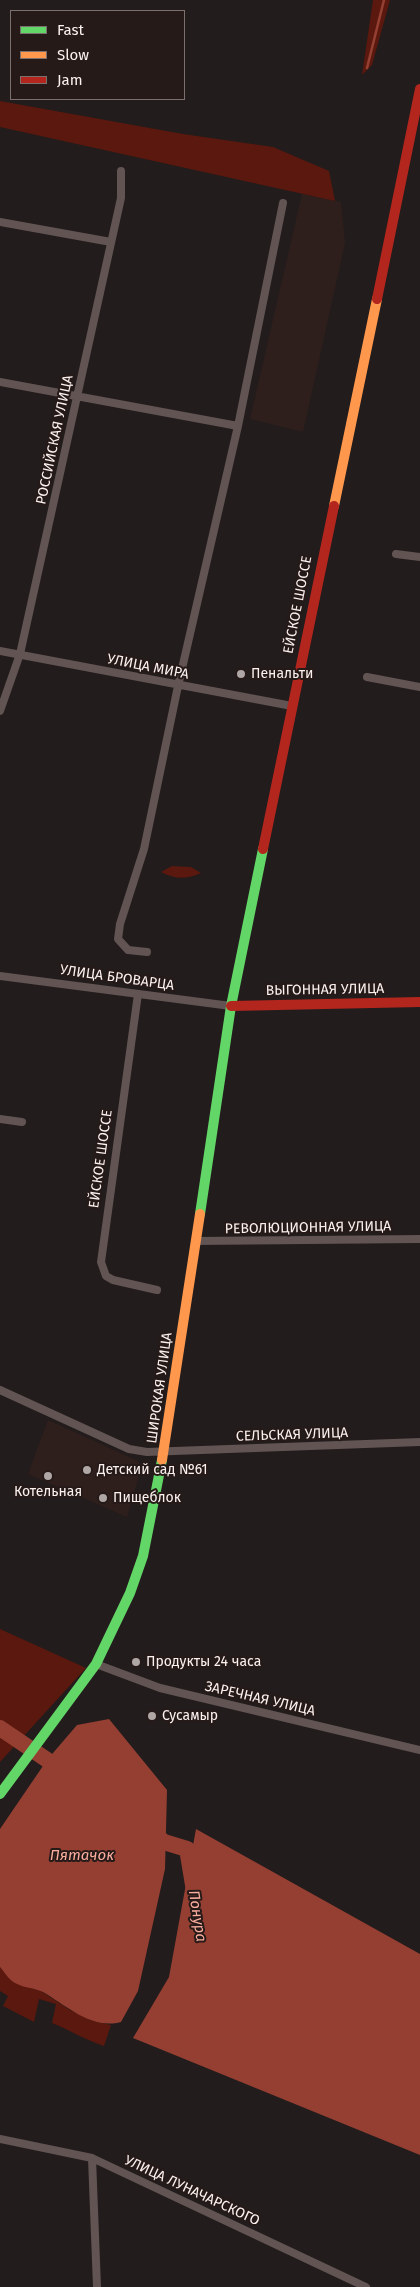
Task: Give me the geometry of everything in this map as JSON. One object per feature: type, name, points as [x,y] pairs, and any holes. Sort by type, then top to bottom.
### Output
[{"type":"main road","name":"ЕЙСКОЕ ШОССЕ","points":[[231,1006],[420,89]]},
{"type":"main road","name":"ВЫГОННАЯ УЛИЦА","points":[[231,1006],[420,1002]]},
{"type":"main road","name":"ШИРОКАЯ УЛИЦА","points":[[0,1794],[96,1664],[130,1593],[143,1556],[164,1452],[231,1006]]},
{"type":"street","name":"РОССИЙСКАЯ УЛИЦА","points":[[0,711],[20,654],[78,397],[121,198],[121,171]]},
{"type":"street","points":[[147,952],[128,950],[118,938],[120,924],[144,849],[178,686],[238,426],[283,203]]},
{"type":"street","points":[[0,222],[111,242]]},
{"type":"street","points":[[0,382],[56,390],[78,397],[238,426]]},
{"type":"street","points":[[396,554],[420,557]]},
{"type":"street","name":"УЛИЦА МИРА","points":[[0,651],[292,706]]},
{"type":"street","points":[[367,678],[420,687]]},
{"type":"street","name":"УЛИЦА БРОВАРЦА","points":[[0,976],[231,1006]]},
{"type":"street","name":"ЕЙСКОЕ ШОССЕ","points":[[138,994],[101,1262],[106,1276],[113,1280],[157,1290]]},
{"type":"street","points":[[0,1119],[22,1122]]},
{"type":"street","name":"РЕВОЛЮЦИОННАЯ УЛИЦА","points":[[196,1241],[420,1239]]},
{"type":"street","points":[[0,1390],[129,1449],[164,1452]]},
{"type":"street","name":"СЕЛЬСКАЯ УЛИЦА","points":[[164,1452],[420,1442]]},
{"type":"street","name":"ЗАРЕЧНАЯ УЛИЦА","points":[[96,1664],[160,1688],[420,1750]]},
{"type":"street","name":"УЛИЦА ЛУНАЧАРСКОГО","points":[[0,2139],[92,2158],[366,2287]]},
{"type":"street","points":[[92,2158],[97,2287]]},
{"type":"shaded area","points":[[373,0],[390,0],[372,65],[362,75]]},
{"type":"shaded area","points":[[0,101],[183,134],[273,147],[329,171],[335,201],[0,127]]},
{"type":"shaded area","points":[[302,194],[341,202],[345,243],[303,432],[250,419]]},
{"type":"shaded area","points":[[172,866],[191,867],[201,873],[181,878],[161,872]]},
{"type":"shaded area","points":[[48,1420],[138,1461],[141,1468],[127,1517],[28,1474]]},
{"type":"shaded area","points":[[0,1629],[86,1668],[0,1762]]},
{"type":"shaded area","points":[[0,1967],[15,1983],[41,1991],[70,2010],[93,2021],[111,2025],[104,2046],[52,2023],[56,2004],[39,1999],[34,2022],[3,2006],[8,1996],[0,1991]]},
{"type":"water","name":"Пятачок","points":[[109,1719],[167,1790],[165,1869],[138,1991],[121,2022],[110,2024],[90,2020],[43,1992],[14,1983],[0,1967],[0,1829],[47,1760],[77,1725]]},
{"type":"water","points":[[196,1829],[420,1954],[420,2155],[133,2038],[169,1977]]},
{"type":"waterway","points":[[367,68],[384,0]]},
{"type":"waterway","name":"Понура","points":[[0,1728],[65,1772]]},
{"type":"waterway","name":"Понура","points":[[147,1828],[164,1842],[187,1849],[193,1885]]},
{"type":"traffic: fast","points":[[200,1214],[231,1006],[263,849]]},
{"type":"traffic: fast","points":[[0,1794],[96,1664],[130,1593],[143,1556],[162,1460]]},
{"type":"traffic: slow","points":[[334,506],[377,299]]},
{"type":"traffic: slow","points":[[162,1460],[200,1214]]},
{"type":"traffic: jam","points":[[377,299],[420,89]]},
{"type":"traffic: jam","points":[[263,849],[334,506]]},
{"type":"traffic: jam","points":[[231,1006],[420,1002]]},
{"type":"place","name":"Пенальти","points":[[241,674]]},
{"type":"place","name":"Детский сад №61","points":[[87,1470]]},
{"type":"place","name":"Котельная","points":[[48,1476]]},
{"type":"place","name":"Пищеблок","points":[[103,1498]]},
{"type":"place","name":"Продукты 24 часа","points":[[136,1662]]},
{"type":"place","name":"Сусамыр","points":[[152,1716]]}]
